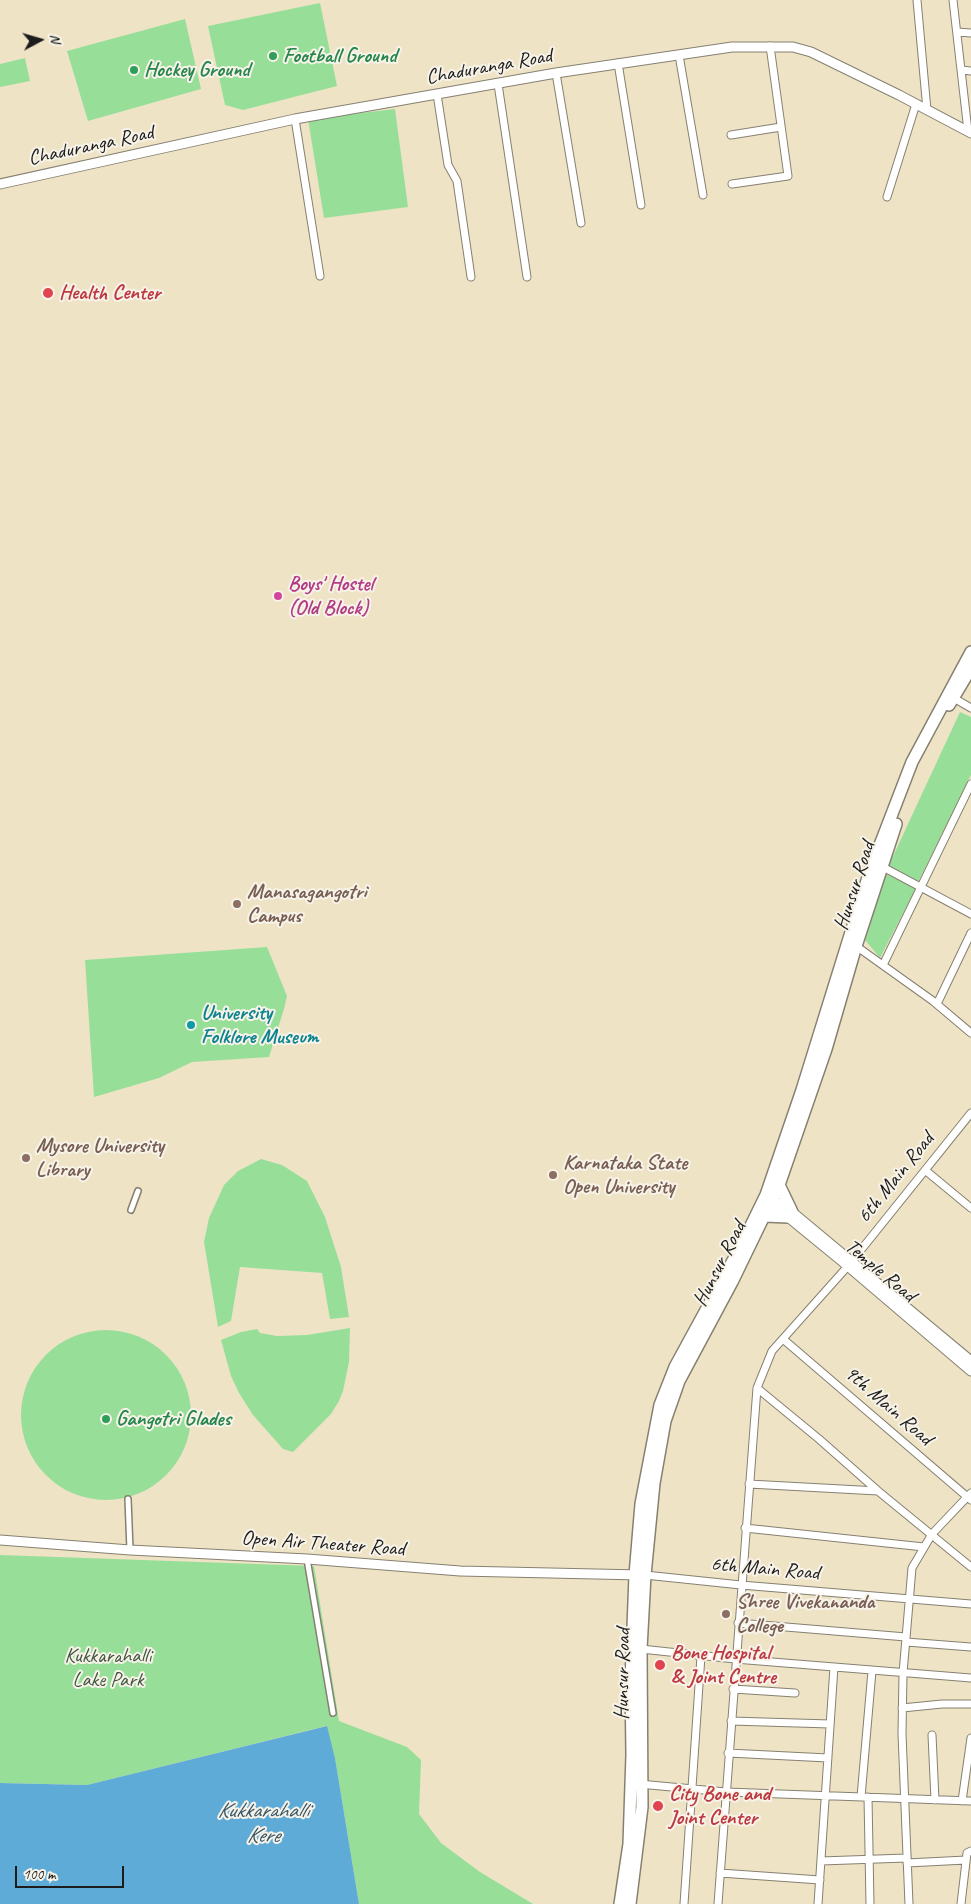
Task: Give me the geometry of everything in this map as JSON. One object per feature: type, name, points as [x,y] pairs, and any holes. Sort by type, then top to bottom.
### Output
[{"type":"main road","points":[[790,1215],[767,1205],[870,871],[912,762],[950,696],[971,652]]},
{"type":"main road","name":"Hunsur Road","points":[[630,1904],[642,1807],[636,1784],[641,1649],[640,1575],[664,1421],[679,1381],[767,1205],[779,1185],[826,1049],[881,866],[918,760],[950,696],[971,668]]},
{"type":"main road","points":[[779,1185],[790,1215]]},
{"type":"main road","points":[[620,1904],[636,1784],[631,1681],[640,1575]]},
{"type":"street","points":[[917,0],[927,110]]},
{"type":"street","points":[[953,0],[968,105],[969,132]]},
{"type":"street","points":[[957,32],[971,33]]},
{"type":"street","points":[[732,184],[788,176],[770,46]]},
{"type":"street","name":"Chaduranga Road","points":[[0,184],[295,119],[498,84],[556,72],[719,48],[793,47],[811,52],[969,132]]},
{"type":"street","points":[[679,55],[703,195]]},
{"type":"street","points":[[618,63],[641,205]]},
{"type":"street","points":[[962,70],[971,71]]},
{"type":"street","points":[[556,72],[581,223]]},
{"type":"street","points":[[498,84],[527,277]]},
{"type":"street","points":[[437,94],[448,165],[457,181],[471,277]]},
{"type":"street","points":[[887,197],[916,104]]},
{"type":"street","points":[[295,119],[320,276]]},
{"type":"street","points":[[731,135],[781,126]]},
{"type":"street","points":[[950,696],[971,708]]},
{"type":"street","points":[[883,965],[971,784]]},
{"type":"street","points":[[881,866],[971,914]]},
{"type":"street","points":[[937,1004],[971,933]]},
{"type":"street","points":[[856,946],[937,1004],[971,1033]]},
{"type":"street","name":"6th Main Road","points":[[718,1904],[735,1659],[757,1388],[772,1351],[850,1263],[971,1113]]},
{"type":"street","points":[[926,1170],[971,1208]]},
{"type":"street","points":[[131,1210],[138,1191]]},
{"type":"street","name":"Temple Road","points":[[767,1205],[790,1215],[971,1361]]},
{"type":"street","name":"Temple Road","points":[[850,1263],[971,1371]]},
{"type":"street","name":"9th Main Road","points":[[783,1339],[970,1497]]},
{"type":"street","points":[[757,1388],[878,1491],[971,1566]]},
{"type":"street","points":[[749,1484],[878,1491]]},
{"type":"street","points":[[909,1904],[902,1708],[912,1568],[932,1534],[970,1497]]},
{"type":"street","points":[[128,1499],[130,1550]]},
{"type":"street","points":[[745,1528],[924,1547]]},
{"type":"street","name":"Open Air Theater Road","points":[[0,1540],[130,1550],[307,1559],[460,1571],[640,1575]]},
{"type":"street","points":[[307,1559],[333,1713]]},
{"type":"street","name":"6th Main Road","points":[[640,1575],[971,1604]]},
{"type":"street","points":[[738,1623],[971,1648]]},
{"type":"street","points":[[641,1649],[735,1659],[971,1678]]},
{"type":"street","points":[[684,1904],[701,1656]]},
{"type":"street","points":[[818,1904],[834,1667]]},
{"type":"street","points":[[870,1904],[870,1859],[864,1797],[872,1671]]},
{"type":"street","points":[[733,1690],[795,1693]]},
{"type":"street","points":[[902,1708],[971,1704]]},
{"type":"street","points":[[731,1721],[830,1724]]},
{"type":"street","points":[[932,1735],[935,1800]]},
{"type":"street","points":[[962,1801],[971,1738]]},
{"type":"street","points":[[728,1753],[828,1758]]},
{"type":"street","points":[[636,1784],[726,1792],[971,1801]]},
{"type":"street","points":[[821,1861],[906,1860],[969,1855],[961,1904]]},
{"type":"street","points":[[720,1873],[820,1880]]},
{"type":"green space","name":"Football Ground","points":[[320,3],[337,86],[243,110],[225,105],[208,26]]},
{"type":"green space","name":"Hockey Ground","points":[[185,19],[201,89],[88,121],[67,51]]},
{"type":"green space","points":[[25,58],[30,81],[0,87],[0,64]]},
{"type":"green space","points":[[395,109],[408,207],[324,218],[308,119]]},
{"type":"green space","points":[[960,712],[971,717],[971,775],[918,882],[888,867]]},
{"type":"green space","points":[[886,874],[916,888],[880,958],[865,940]]},
{"type":"green space","points":[[267,947],[287,996],[269,1057],[192,1062],[159,1078],[94,1097],[85,960]]},
{"type":"green space","points":[[261,1159],[282,1165],[307,1181],[325,1217],[341,1267],[349,1317],[330,1319],[322,1273],[240,1267],[231,1321],[218,1327],[204,1242],[209,1218],[224,1185],[238,1171]]},
{"type":"green space","points":[[350,1328],[349,1362],[339,1401],[331,1414],[293,1452],[283,1449],[253,1415],[239,1393],[231,1376],[221,1340],[241,1332],[257,1329],[260,1333],[277,1336],[307,1335]]},
{"type":"green space","name":"Gangotri Glades","points":[[114,1330],[139,1336],[160,1349],[172,1361],[188,1390],[191,1415],[190,1432],[185,1448],[172,1469],[160,1481],[131,1497],[98,1500],[73,1494],[52,1481],[40,1469],[24,1440],[21,1407],[27,1382],[40,1361],[52,1349],[81,1333]]},
{"type":"green space","name":"Kukkarahalli Lake Park","points":[[0,1555],[314,1566],[339,1721],[407,1747],[421,1760],[419,1814],[441,1843],[480,1872],[533,1904],[359,1904],[335,1758],[326,1726],[87,1785],[0,1783]]},
{"type":"water","name":"Kukkarahalli Kere","points":[[327,1726],[335,1758],[359,1904],[0,1904],[0,1783],[87,1785]]},
{"type":"place","name":"Football Ground","points":[[273,56]]},
{"type":"place","name":"Hockey Ground","points":[[134,70]]},
{"type":"place","name":"Health Center","points":[[48,293]]},
{"type":"place","name":"Boys' Hostel (Old Block)","points":[[278,596]]},
{"type":"place","name":"Manasagangotri Campus","points":[[237,904]]},
{"type":"place","name":"University Folklore Museum","points":[[191,1025]]},
{"type":"place","name":"Mysore University Library","points":[[26,1158]]},
{"type":"place","name":"Karnataka State Open University","points":[[553,1175]]},
{"type":"place","name":"Gangotri Glades","points":[[106,1419]]},
{"type":"place","name":"Shree Vivekananda College","points":[[726,1614]]},
{"type":"place","name":"Bone Hospital & Joint Centre","points":[[660,1665]]},
{"type":"place","name":"City Bone and Joint Center","points":[[658,1806]]}]
